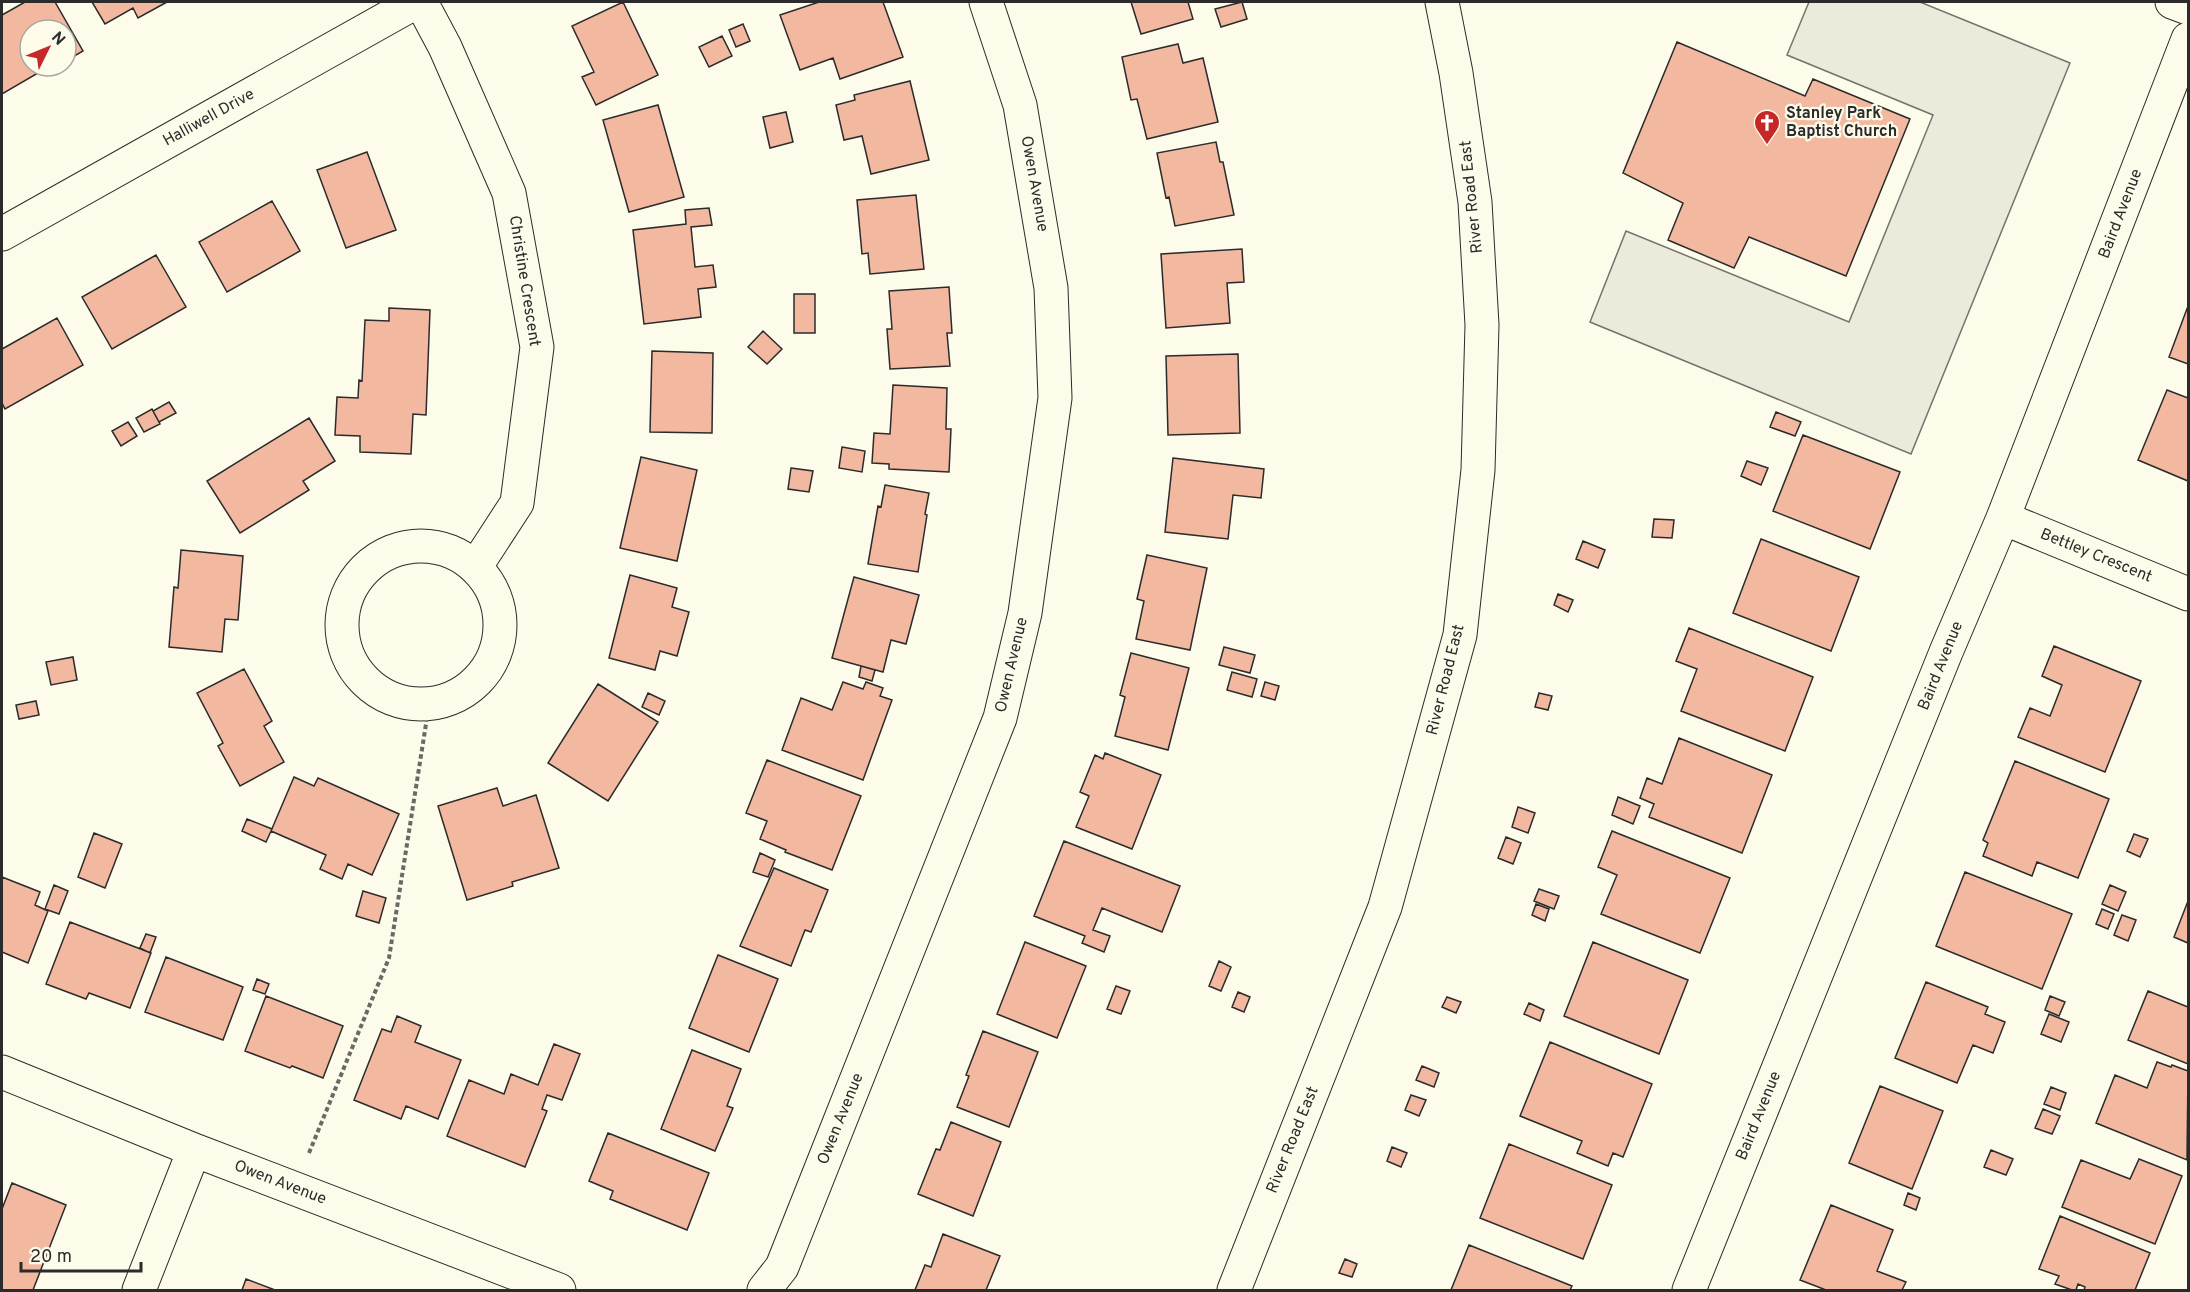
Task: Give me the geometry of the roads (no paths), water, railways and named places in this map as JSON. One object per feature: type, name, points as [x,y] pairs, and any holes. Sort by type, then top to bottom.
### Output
[{"type":"street","name":"Halliwell Drive","points":[[2,234],[416,2]]},
{"type":"street","name":"Christine Crescent","points":[[421,2],[445,47],[509,194],[537,347],[517,503],[476,566]]},
{"type":"street","name":"Owen Avenue","points":[[764,1290],[782,1267],[1000,718],[1025,613],[1055,398],[1051,288],[1020,105],[986,2]]},
{"type":"street","name":"River Road East","points":[[1234,1290],[1385,907],[1460,635],[1478,470],[1482,325],[1475,202],[1456,73],[1442,2]]},
{"type":"street","points":[[2172,2],[2188,8]]},
{"type":"street","name":"Baird Avenue","points":[[1689,1290],[2002,518],[2188,39]]},
{"type":"street","name":"Bettley Crescent","points":[[2002,518],[2188,594]]},
{"type":"street","points":[[425,545],[453,551],[476,566],[491,586],[501,613],[497,650],[484,675],[456,697],[429,705],[399,702],[373,690],[355,670],[344,645],[342,612],[351,586],[378,557],[405,546],[425,545]]},
{"type":"street","name":"Owen Avenue","points":[[2,1072],[194,1150],[559,1290]]},
{"type":"street","points":[[139,1290],[194,1150]]},
{"type":"place","name":"Stanley Park Baptist Church","points":[[1767,146]]}]
